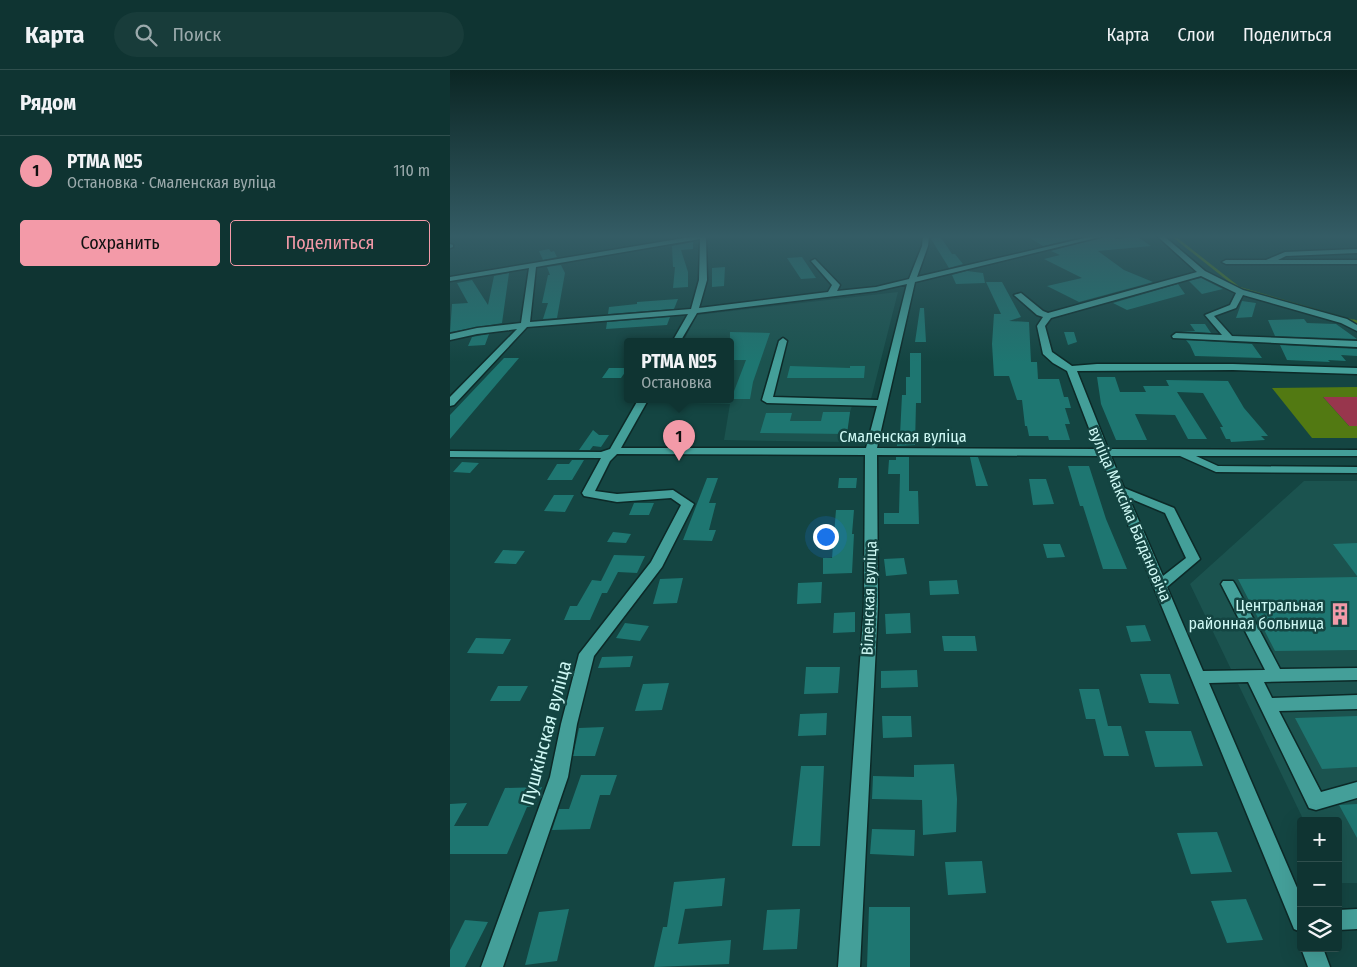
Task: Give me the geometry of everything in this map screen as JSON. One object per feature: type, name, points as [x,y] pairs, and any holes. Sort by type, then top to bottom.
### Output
[{"type":"street","points":[[450,403],[525,325],[531,278]]},
{"type":"street","points":[[678,338],[694,311],[704,278]]},
{"type":"street","points":[[829,278],[836,285],[831,295]]},
{"type":"street","name":"Віленская вуліца","points":[[849,967],[871,605],[871,452],[913,278]]},
{"type":"street","points":[[450,337],[477,331],[525,325],[694,311],[831,295],[911,283],[930,278]]},
{"type":"street","points":[[1018,295],[1040,313],[1048,316],[1185,278]]},
{"type":"street","points":[[1212,278],[1240,292],[1311,311],[1357,328]]},
{"type":"street","points":[[1229,338],[1209,315],[1233,308],[1238,302],[1240,292]]},
{"type":"street","points":[[1048,316],[1041,326],[1044,350],[1056,361],[1071,370],[1097,367],[1233,367],[1357,371]]},
{"type":"street","points":[[1176,336],[1357,344]]},
{"type":"street","points":[[783,341],[768,400],[882,403]]},
{"type":"street","name":"вуліца Максіма Багдановіча","points":[[1071,370],[1297,912]]},
{"type":"street","name":"Пушкінская вуліца","points":[[492,967],[558,777],[587,654],[658,564],[688,504],[673,494],[617,498],[588,493],[605,460],[614,451],[641,403]]},
{"type":"street","name":"Смаленская вуліца","points":[[450,454],[602,455],[614,451],[1357,453]]},
{"type":"street","points":[[1178,453],[1216,469],[1357,470]]},
{"type":"street","points":[[1302,453],[1316,470]]},
{"type":"street","points":[[1120,490],[1170,511],[1193,559],[1160,585]]},
{"type":"street","points":[[1228,584],[1276,676]]},
{"type":"street","points":[[1199,677],[1357,674]]},
{"type":"street","points":[[1253,676],[1316,802],[1357,790]]},
{"type":"street","points":[[1267,705],[1357,702]]},
{"type":"street","points":[[1342,920],[1357,918]]},
{"type":"street","points":[[1313,952],[1319,967]]},
{"type":"shaded area","points":[[898,292],[871,399],[854,400],[845,442],[724,440],[730,404],[691,403],[734,403],[734,338],[685,338],[697,315]]},
{"type":"shaded area","points":[[1357,387],[1357,397],[1323,397],[1349,426],[1357,426],[1357,438],[1312,438],[1272,388]]},
{"type":"shaded area","points":[[1323,397],[1357,397],[1357,426],[1349,426]]},
{"type":"shaded area","points":[[1304,481],[1357,481],[1357,883],[1342,883],[1342,817],[1302,817],[1190,584]]},
{"type":"building","points":[[494,278],[508,278],[502,323],[450,332],[452,304],[468,303],[457,283],[472,280],[488,305]]},
{"type":"building","points":[[547,278],[564,278],[557,318],[543,319],[548,303],[542,303]]},
{"type":"building","points":[[674,278],[688,278],[688,287],[673,288]]},
{"type":"building","points":[[712,278],[724,278],[724,286],[712,287]]},
{"type":"building","points":[[953,278],[984,278],[985,283],[956,284]]},
{"type":"building","points":[[1082,278],[1143,278],[1153,282],[1079,302],[1047,286]]},
{"type":"building","points":[[1201,278],[1223,289],[1202,294],[1189,281]]},
{"type":"building","points":[[986,282],[1002,282],[1021,317],[1009,321],[1029,322],[1031,362],[1037,362],[1038,379],[1059,379],[1064,397],[1068,397],[1071,408],[1065,408],[1070,424],[1065,424],[1070,440],[1049,440],[1048,436],[1029,436],[1027,426],[1025,426],[1022,400],[1017,400],[1009,376],[994,376],[992,344],[994,314],[1001,314]]},
{"type":"building","points":[[1178,284],[1185,294],[1127,310],[1113,303]]},
{"type":"building","points":[[678,299],[674,309],[608,314],[609,307],[637,304],[637,302]]},
{"type":"building","points":[[1242,301],[1256,303],[1252,317],[1236,318]]},
{"type":"building","points":[[920,308],[924,308],[926,342],[915,342]]},
{"type":"building","points":[[670,317],[667,325],[606,329],[607,322]]},
{"type":"building","points":[[1304,319],[1307,323],[1336,324],[1357,339],[1275,336],[1268,320]]},
{"type":"building","points":[[1190,324],[1205,324],[1211,333],[1181,331],[1195,331]]},
{"type":"building","points":[[730,332],[770,333],[753,382],[750,399],[734,399],[734,391],[746,360],[734,360],[734,338],[730,338]]},
{"type":"building","points":[[1064,332],[1074,332],[1077,342],[1068,345]]},
{"type":"building","points":[[489,334],[485,345],[468,346],[472,337]]},
{"type":"building","points":[[1186,340],[1252,344],[1262,358],[1195,356]]},
{"type":"building","points":[[1280,345],[1357,349],[1357,356],[1341,355],[1346,361],[1328,360],[1330,362],[1287,360]]},
{"type":"building","points":[[910,353],[921,353],[921,403],[916,403],[915,445],[897,446],[897,435],[900,435],[902,395],[906,395],[906,377],[910,377]]},
{"type":"building","points":[[504,358],[519,358],[450,439],[450,415]]},
{"type":"building","points":[[790,366],[850,368],[850,366],[865,366],[864,378],[787,378]]},
{"type":"building","points":[[609,368],[624,368],[624,374],[621,378],[602,378]]},
{"type":"building","points":[[1097,377],[1115,377],[1120,392],[1146,392],[1143,386],[1169,386],[1166,380],[1228,381],[1244,408],[1268,436],[1261,436],[1265,440],[1231,442],[1230,439],[1226,439],[1220,427],[1223,427],[1203,393],[1177,392],[1207,439],[1188,439],[1175,415],[1135,414],[1147,440],[1116,440],[1101,404]]},
{"type":"building","points":[[823,412],[850,412],[847,434],[760,433],[766,413],[792,413],[790,421],[821,421]]},
{"type":"building","points":[[593,430],[599,435],[609,435],[601,447],[593,446],[590,450],[579,450]]},
{"type":"building","points":[[896,457],[909,457],[909,491],[918,491],[919,524],[884,524],[884,513],[899,513],[900,474],[888,474],[889,460],[896,460]]},
{"type":"building","points":[[970,457],[978,457],[988,486],[976,486]]},
{"type":"building","points":[[572,460],[584,460],[572,480],[547,480],[557,464],[569,464]]},
{"type":"building","points":[[462,462],[479,463],[470,473],[453,472]]},
{"type":"building","points":[[1068,466],[1089,466],[1106,519],[1127,569],[1103,569],[1083,506],[1080,506]]},
{"type":"building","points":[[707,478],[718,478],[709,503],[716,503],[709,530],[716,530],[712,541],[683,540]]},
{"type":"building","points":[[839,478],[857,478],[856,488],[838,488]]},
{"type":"building","points":[[1029,479],[1046,479],[1054,504],[1033,505]]},
{"type":"building","points":[[554,495],[574,495],[565,512],[544,511]]},
{"type":"building","points":[[634,503],[654,503],[649,515],[629,515]]},
{"type":"building","points":[[836,510],[854,510],[852,573],[823,574],[823,558],[832,558]]},
{"type":"building","points":[[613,532],[631,534],[626,543],[607,542]]},
{"type":"building","name":"Центральная районная больница","points":[[1357,543],[1357,576],[1333,544]]},
{"type":"building","points":[[1043,544],[1060,544],[1065,557],[1047,558]]},
{"type":"building","points":[[503,550],[525,551],[516,564],[494,563]]},
{"type":"building","points":[[614,555],[645,556],[637,573],[618,572],[607,593],[602,593],[590,620],[564,620],[570,606],[577,606],[592,580],[601,581]]},
{"type":"building","points":[[904,558],[907,574],[886,576],[884,559]]},
{"type":"building","name":"Центральная районная больница","points":[[1357,577],[1357,650],[1275,651],[1238,579]]},
{"type":"building","points":[[683,578],[677,603],[653,604],[660,579]]},
{"type":"building","points":[[957,580],[959,594],[930,595],[929,581]]},
{"type":"building","points":[[822,582],[821,603],[797,604],[798,583]]},
{"type":"building","points":[[855,612],[855,632],[833,633],[834,613]]},
{"type":"building","points":[[910,613],[911,633],[886,634],[885,614]]},
{"type":"building","points":[[625,623],[649,626],[640,641],[616,638]]},
{"type":"building","points":[[1145,625],[1151,641],[1131,642],[1126,626]]},
{"type":"building","points":[[942,636],[975,636],[977,651],[944,651]]},
{"type":"building","points":[[476,638],[511,639],[503,654],[467,653]]},
{"type":"building","points":[[633,656],[630,667],[598,668],[602,657]]},
{"type":"building","points":[[806,667],[840,667],[838,693],[804,694]]},
{"type":"building","points":[[917,670],[918,687],[881,688],[881,671]]},
{"type":"building","points":[[1140,674],[1170,674],[1179,704],[1149,703]]},
{"type":"building","points":[[669,683],[662,710],[635,711],[643,684]]},
{"type":"building","points":[[498,686],[528,686],[520,701],[490,701]]},
{"type":"building","points":[[1079,689],[1099,689],[1108,726],[1121,726],[1129,756],[1104,756],[1095,719],[1086,719]]},
{"type":"building","points":[[827,713],[826,735],[798,736],[800,714]]},
{"type":"building","points":[[882,716],[911,716],[912,737],[883,738]]},
{"type":"building","points":[[1357,716],[1357,767],[1322,769],[1295,718]]},
{"type":"building","points":[[604,727],[595,756],[573,756],[579,728]]},
{"type":"building","points":[[1145,731],[1191,731],[1203,766],[1155,767]]},
{"type":"building","points":[[954,764],[957,799],[956,832],[923,835],[922,800],[872,799],[873,776],[914,777],[914,765]]},
{"type":"building","points":[[801,766],[824,766],[820,846],[792,846]]},
{"type":"building","points":[[581,775],[617,775],[610,795],[600,795],[590,829],[552,830],[559,809],[569,809]]},
{"type":"building","points":[[542,787],[534,807],[527,807],[507,854],[450,854],[450,804],[467,803],[454,826],[488,826],[505,788]]},
{"type":"building","points":[[1357,804],[1357,838],[1339,805]]},
{"type":"building","points":[[872,829],[915,830],[914,856],[870,854]]},
{"type":"building","points":[[1217,832],[1232,872],[1191,874],[1177,833]]},
{"type":"building","points":[[982,861],[986,893],[948,895],[945,862]]},
{"type":"building","points":[[725,878],[722,906],[685,909],[678,944],[731,940],[729,964],[654,967],[663,927],[667,927],[674,882]]},
{"type":"building","points":[[1246,899],[1263,940],[1227,943],[1211,901]]},
{"type":"building","points":[[869,907],[910,907],[910,967],[867,967]]},
{"type":"building","points":[[569,909],[557,961],[525,965],[539,912]]},
{"type":"building","points":[[800,909],[797,949],[763,950],[767,910]]},
{"type":"building","points":[[465,920],[488,922],[465,967],[450,967],[450,950]]},
{"type":"waterway","points":[[1226,278],[1239,288],[1357,322],[1354,321]]},
{"type":"place","name":"РТМА №5","points":[[679,461]]},
{"type":"place","name":"Центральная районная больница","points":[[1340,614]]}]
